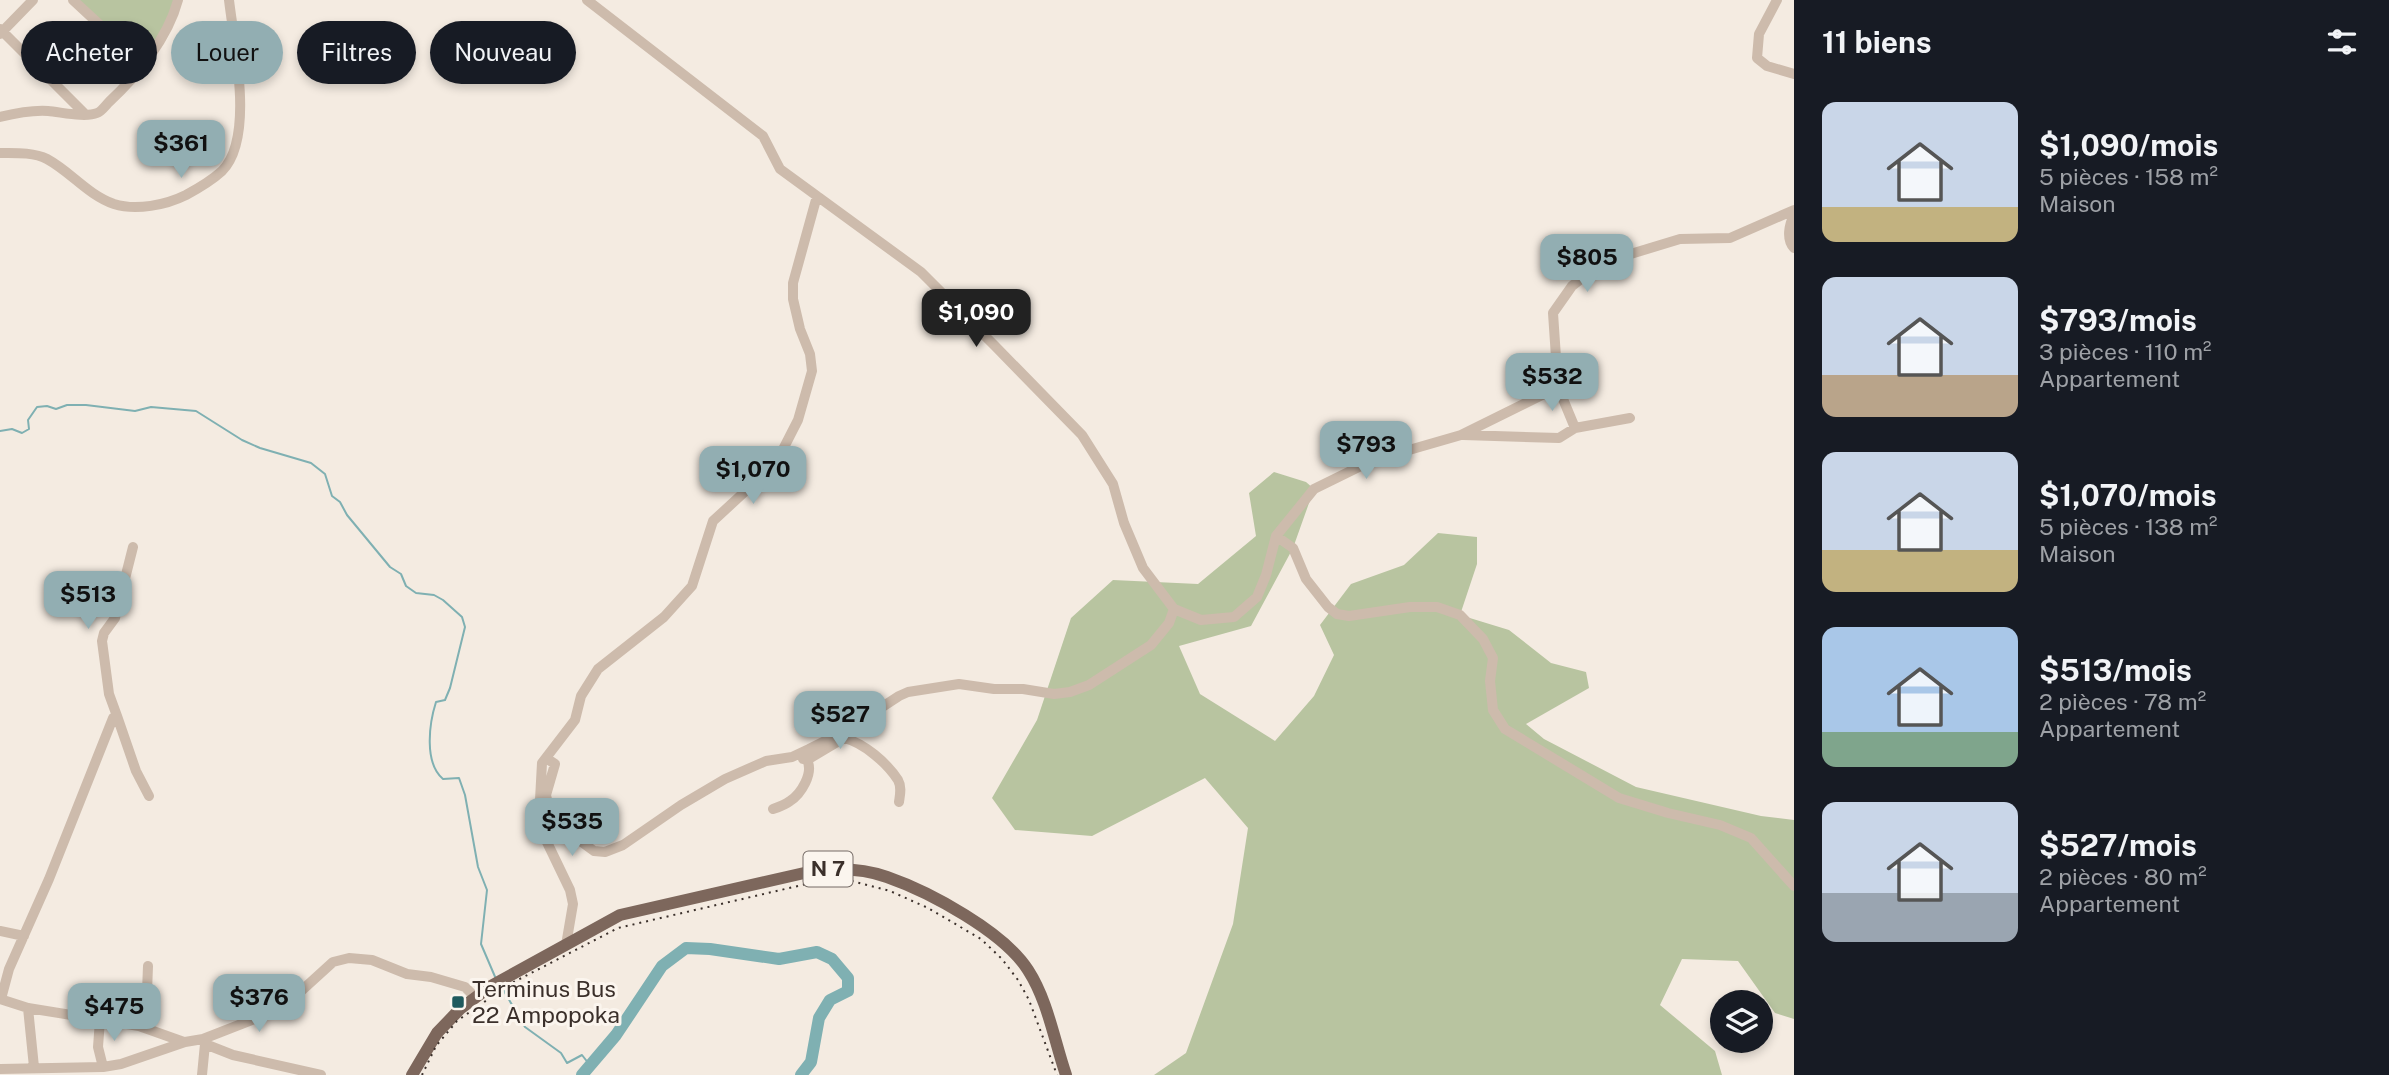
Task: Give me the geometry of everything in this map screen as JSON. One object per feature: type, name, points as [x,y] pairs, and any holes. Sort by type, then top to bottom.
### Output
[{"type":"main road","name":"N 7","points":[[412,1075],[437,1033],[460,1009],[491,986],[620,915],[832,869],[854,870],[886,877],[968,918],[999,937],[1019,957],[1037,985],[1066,1075]]},
{"type":"street","points":[[33,0],[1,32],[85,114]]},
{"type":"street","points":[[73,0],[95,21]]},
{"type":"street","points":[[157,43],[178,0]]},
{"type":"street","points":[[0,153],[45,158],[95,195],[116,204],[146,206],[175,200],[202,186],[224,169],[240,135],[242,113],[229,0]]},
{"type":"street","points":[[586,0],[763,136],[780,169],[921,272],[1082,435],[1113,484],[1124,523],[1143,568],[1174,609],[1201,620],[1234,617],[1257,597],[1276,536],[1314,489],[1370,461],[1461,435],[1558,387]]},
{"type":"street","points":[[1777,0],[1759,34],[1758,58],[1768,66],[1794,74]]},
{"type":"street","points":[[0,117],[21,112],[97,113],[127,84]]},
{"type":"street","points":[[566,945],[573,904],[570,890],[544,836],[539,818],[542,763],[575,720],[581,696],[598,669],[664,617],[692,586],[713,521],[776,463],[798,420],[812,371],[810,354],[800,329],[793,299],[793,284],[817,196]]},
{"type":"street","points":[[1794,212],[1788,233],[1794,248]]},
{"type":"street","points":[[1574,428],[1558,387],[1553,313],[1572,286],[1601,263],[1680,239],[1730,238],[1794,212]]},
{"type":"street","points":[[1461,435],[1559,438],[1574,428],[1630,418]]},
{"type":"street","points":[[1276,536],[1293,548],[1306,579],[1337,614],[1437,607],[1460,615],[1483,639],[1493,658],[1490,681],[1493,710],[1506,729],[1619,798],[1720,825],[1751,838],[1794,886]]},
{"type":"street","points":[[132,547],[115,618],[104,633],[102,641],[109,694],[136,771],[149,796]]},
{"type":"street","points":[[546,758],[555,764],[546,795],[555,817],[579,841],[594,850],[605,852],[624,845],[681,805],[725,779],[765,761],[792,757],[847,730],[908,692],[959,684],[1054,694],[1089,685],[1152,645],[1169,623],[1174,609]]},
{"type":"street","points":[[117,716],[113,718],[9,969],[0,999],[28,1008],[139,1026],[185,1042]]},
{"type":"street","points":[[792,757],[807,760],[844,738],[853,741],[878,758],[898,780],[901,789],[899,802]]},
{"type":"street","points":[[774,809],[798,794],[809,773],[810,765],[807,760]]},
{"type":"street","points":[[0,930],[24,936]]},
{"type":"street","points":[[0,1069],[95,1070],[185,1042],[204,1042],[272,1012],[289,1002],[333,962],[349,958],[372,960],[407,974],[431,977],[465,987],[476,998]]},
{"type":"street","points":[[139,1026],[147,992],[148,966]]},
{"type":"street","points":[[27,1070],[28,1008]]},
{"type":"street","points":[[95,1070],[100,1020]]},
{"type":"street","points":[[202,1075],[204,1042]]},
{"type":"street","points":[[204,1042],[233,1055],[321,1075]]},
{"type":"green space","points":[[78,0],[178,0],[157,37],[157,21],[100,21]]},
{"type":"green space","points":[[1274,472],[1306,482],[1314,489],[1293,548],[1251,626],[1179,646],[1200,694],[1275,741],[1314,696],[1334,655],[1320,625],[1351,584],[1404,565],[1438,533],[1477,537],[1477,564],[1460,615],[1509,630],[1551,663],[1586,672],[1589,688],[1526,724],[1544,739],[1636,787],[1761,816],[1794,820],[1794,1019],[1775,1013],[1773,990],[1759,990],[1738,961],[1682,959],[1660,1005],[1710,1047],[1710,1053],[1716,1053],[1722,1075],[1154,1075],[1186,1053],[1233,924],[1248,828],[1205,778],[1092,836],[1015,830],[992,798],[1037,720],[1071,618],[1113,580],[1198,584],[1256,536],[1249,493]]},
{"type":"waterway","points":[[0,431],[12,429],[22,433],[29,429],[28,420],[37,407],[56,409],[67,405],[86,405],[135,411],[151,407],[196,411],[242,440],[311,463],[325,474],[332,496],[340,502],[347,515],[390,567],[401,574],[406,586],[416,593],[434,595],[462,617],[465,627],[450,688],[445,700],[436,702],[430,743],[437,772],[443,779],[459,778],[465,795],[478,867],[487,890],[481,944],[496,979]]},
{"type":"waterway","points":[[582,1075],[616,1035],[662,966],[686,948],[779,959],[817,952],[832,959],[848,978],[848,991],[830,1000],[819,1018],[811,1062],[801,1075]]},
{"type":"waterway","points":[[501,986],[525,1027],[561,1053],[567,1063],[582,1055],[589,1064]]},
{"type":"railway","points":[[422,1075],[436,1046],[457,1021],[510,984],[618,928],[815,882],[852,881],[890,891],[928,908],[981,939],[1002,959],[1018,980],[1029,1000],[1057,1075]]},
{"type":"place","name":"Terminus Bus 22 Ampopoka","points":[[458,1002]]}]
